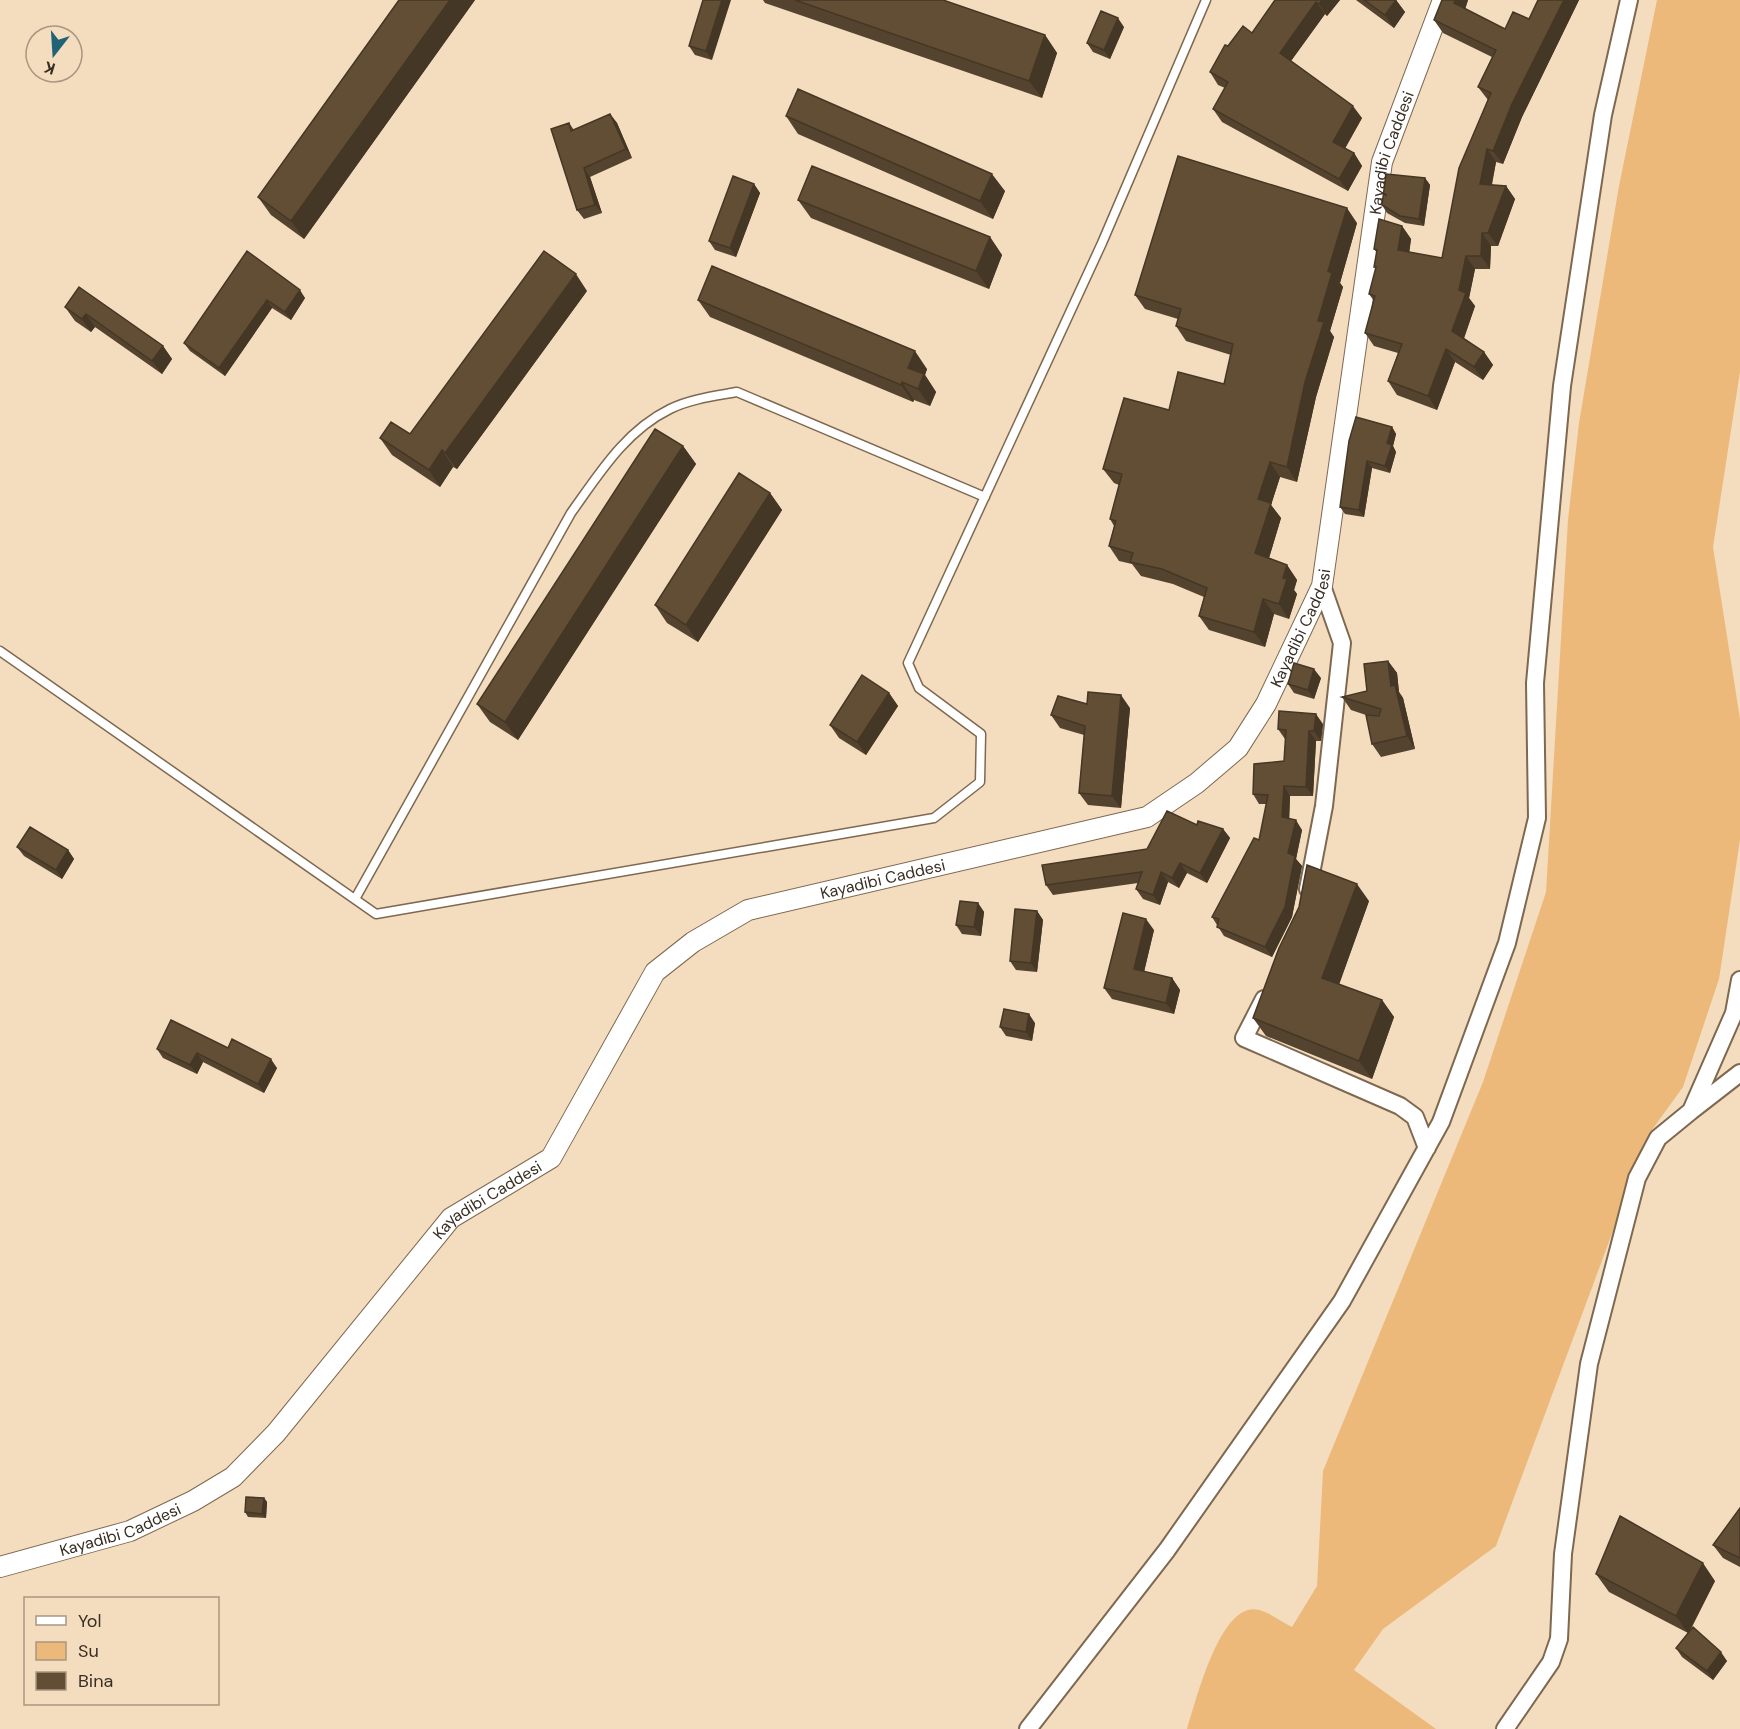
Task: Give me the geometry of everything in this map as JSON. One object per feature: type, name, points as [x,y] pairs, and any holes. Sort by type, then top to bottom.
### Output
[{"type":"street","name":"Kayadibi Caddesi","points":[[0,1567],[130,1532],[193,1501],[233,1477],[276,1433],[451,1218],[551,1158],[655,972],[693,942],[748,910],[1147,817],[1197,783],[1238,748],[1266,704],[1322,586],[1382,162],[1443,0]]},
{"type":"street","points":[[1028,1729],[1167,1550],[1342,1301],[1442,1122],[1507,943],[1537,818],[1535,683],[1562,386],[1603,115],[1629,0]]},
{"type":"street","points":[[1304,909],[1324,806],[1342,643],[1322,586]]},
{"type":"street","points":[[1690,1111],[1734,1013],[1740,980]]},
{"type":"street","points":[[1270,985],[1244,1038],[1400,1106],[1415,1117],[1427,1148]]},
{"type":"street","points":[[1505,1729],[1551,1662],[1559,1639],[1563,1554],[1589,1364],[1637,1178],[1658,1138],[1740,1073]]},
{"type":"lane","points":[[0,651],[376,914],[934,818],[980,782],[981,734],[919,688],[908,663],[1102,243],[1206,0]]},
{"type":"lane","points":[[355,899],[572,513],[610,459],[638,429],[654,418],[670,408],[737,392],[985,497]]},
{"type":"water","points":[[1657,0],[1740,0],[1740,372],[1713,547],[1740,719],[1740,840],[1719,979],[1683,1087],[1649,1134],[1496,1546],[1383,1629],[1354,1670],[1436,1729],[1187,1729],[1203,1677],[1221,1636],[1233,1621],[1245,1611],[1259,1610],[1292,1627],[1317,1586],[1323,1471],[1483,1082],[1546,892],[1568,520],[1579,423],[1619,186]]},
{"type":"building","points":[[399,0],[450,0],[291,221],[258,197]]},
{"type":"building","points":[[703,0],[722,0],[706,51],[689,46]]},
{"type":"building","points":[[795,0],[943,0],[1045,35],[1029,81]]},
{"type":"building","points":[[1275,0],[1322,0],[1319,4],[1316,2],[1280,53],[1353,106],[1333,142],[1354,153],[1339,179],[1213,109],[1228,82],[1210,72],[1225,45],[1228,46],[1243,26],[1252,33]]},
{"type":"building","points":[[1364,0],[1396,0],[1385,15]]},
{"type":"building","points":[[1442,0],[1455,0],[1454,3],[1505,29],[1513,12],[1529,19],[1538,0],[1564,0],[1512,104],[1493,151],[1487,149],[1480,184],[1506,186],[1488,233],[1482,233],[1481,256],[1466,256],[1459,290],[1466,293],[1452,331],[1484,352],[1474,367],[1446,349],[1428,396],[1388,381],[1402,344],[1365,333],[1375,296],[1369,294],[1376,267],[1374,267],[1377,250],[1374,249],[1379,219],[1402,226],[1398,250],[1442,258],[1459,168],[1491,93],[1478,87],[1496,50],[1434,20]]},
{"type":"building","points":[[1101,11],[1118,18],[1104,50],[1087,43]]},
{"type":"building","points":[[798,89],[992,174],[980,201],[786,116]]},
{"type":"building","points":[[610,114],[626,149],[584,168],[595,205],[577,210],[551,129],[569,123],[571,131]]},
{"type":"building","points":[[1178,156],[1347,208],[1328,271],[1332,273],[1318,321],[1324,322],[1305,382],[1287,467],[1270,462],[1258,499],[1271,503],[1255,553],[1287,565],[1283,578],[1287,579],[1279,604],[1263,599],[1254,632],[1199,616],[1207,588],[1162,569],[1130,562],[1133,553],[1109,546],[1116,521],[1110,519],[1122,474],[1103,469],[1124,398],[1169,410],[1178,372],[1224,384],[1233,344],[1176,326],[1181,309],[1135,295]]},
{"type":"building","points":[[812,166],[990,237],[976,271],[798,200]]},
{"type":"building","points":[[1386,174],[1425,178],[1419,219],[1400,216],[1382,205]]},
{"type":"building","points":[[733,176],[754,184],[730,248],[709,241]]},
{"type":"building","points":[[247,251],[300,290],[285,312],[267,300],[219,368],[184,343]]},
{"type":"building","points":[[544,251],[576,274],[445,453],[442,450],[429,470],[380,438],[391,422],[410,434]]},
{"type":"building","points":[[712,266],[915,351],[908,368],[924,374],[918,389],[902,382],[901,385],[698,300]]},
{"type":"building","points":[[79,287],[163,346],[152,361],[86,314],[82,319],[65,307]]},
{"type":"building","points":[[1356,417],[1392,427],[1387,443],[1392,445],[1385,466],[1367,461],[1359,510],[1340,507],[1349,441]]},
{"type":"building","points":[[655,429],[683,446],[505,722],[477,704]]},
{"type":"building","points":[[739,473],[770,493],[686,625],[655,605]]},
{"type":"building","points":[[1388,661],[1391,686],[1395,685],[1407,736],[1372,744],[1366,715],[1379,716],[1381,709],[1342,697],[1367,691],[1364,664]]},
{"type":"building","points":[[1294,663],[1314,669],[1308,690],[1288,684]]},
{"type":"building","points":[[862,675],[889,693],[857,742],[830,725]]},
{"type":"building","points":[[1088,692],[1121,695],[1112,796],[1079,793],[1085,726],[1051,715],[1058,696],[1087,704]]},
{"type":"building","points":[[1279,711],[1316,714],[1314,731],[1309,731],[1306,787],[1284,786],[1282,817],[1296,820],[1288,853],[1295,856],[1285,907],[1265,947],[1217,927],[1219,919],[1212,917],[1254,838],[1259,840],[1268,795],[1253,794],[1254,764],[1284,761],[1286,730],[1278,729]]},
{"type":"building","points":[[1167,811],[1197,825],[1198,821],[1223,829],[1200,873],[1180,863],[1172,878],[1161,872],[1153,895],[1136,889],[1142,872],[1046,885],[1042,865],[1147,849]]},
{"type":"building","points":[[30,827],[68,850],[56,870],[17,847]]},
{"type":"building","points":[[1307,865],[1357,884],[1322,978],[1382,1000],[1359,1061],[1253,1018],[1279,948],[1299,907]]},
{"type":"building","points":[[960,901],[978,903],[974,927],[956,925]]},
{"type":"building","points":[[1015,909],[1037,911],[1031,963],[1010,961]]},
{"type":"building","points":[[1123,913],[1146,919],[1134,969],[1172,978],[1166,1003],[1104,988]]},
{"type":"building","points":[[1004,1009],[1029,1014],[1026,1032],[1000,1027]]},
{"type":"building","points":[[171,1020],[228,1048],[232,1039],[271,1059],[258,1084],[197,1053],[190,1065],[157,1049]]},
{"type":"building","points":[[246,1497],[264,1498],[262,1514],[245,1512]]},
{"type":"building","points":[[1740,1508],[1740,1558],[1713,1545]]},
{"type":"building","points":[[1620,1516],[1703,1563],[1676,1616],[1596,1574]]},
{"type":"building","points":[[1693,1627],[1721,1652],[1707,1671],[1676,1648]]}]
